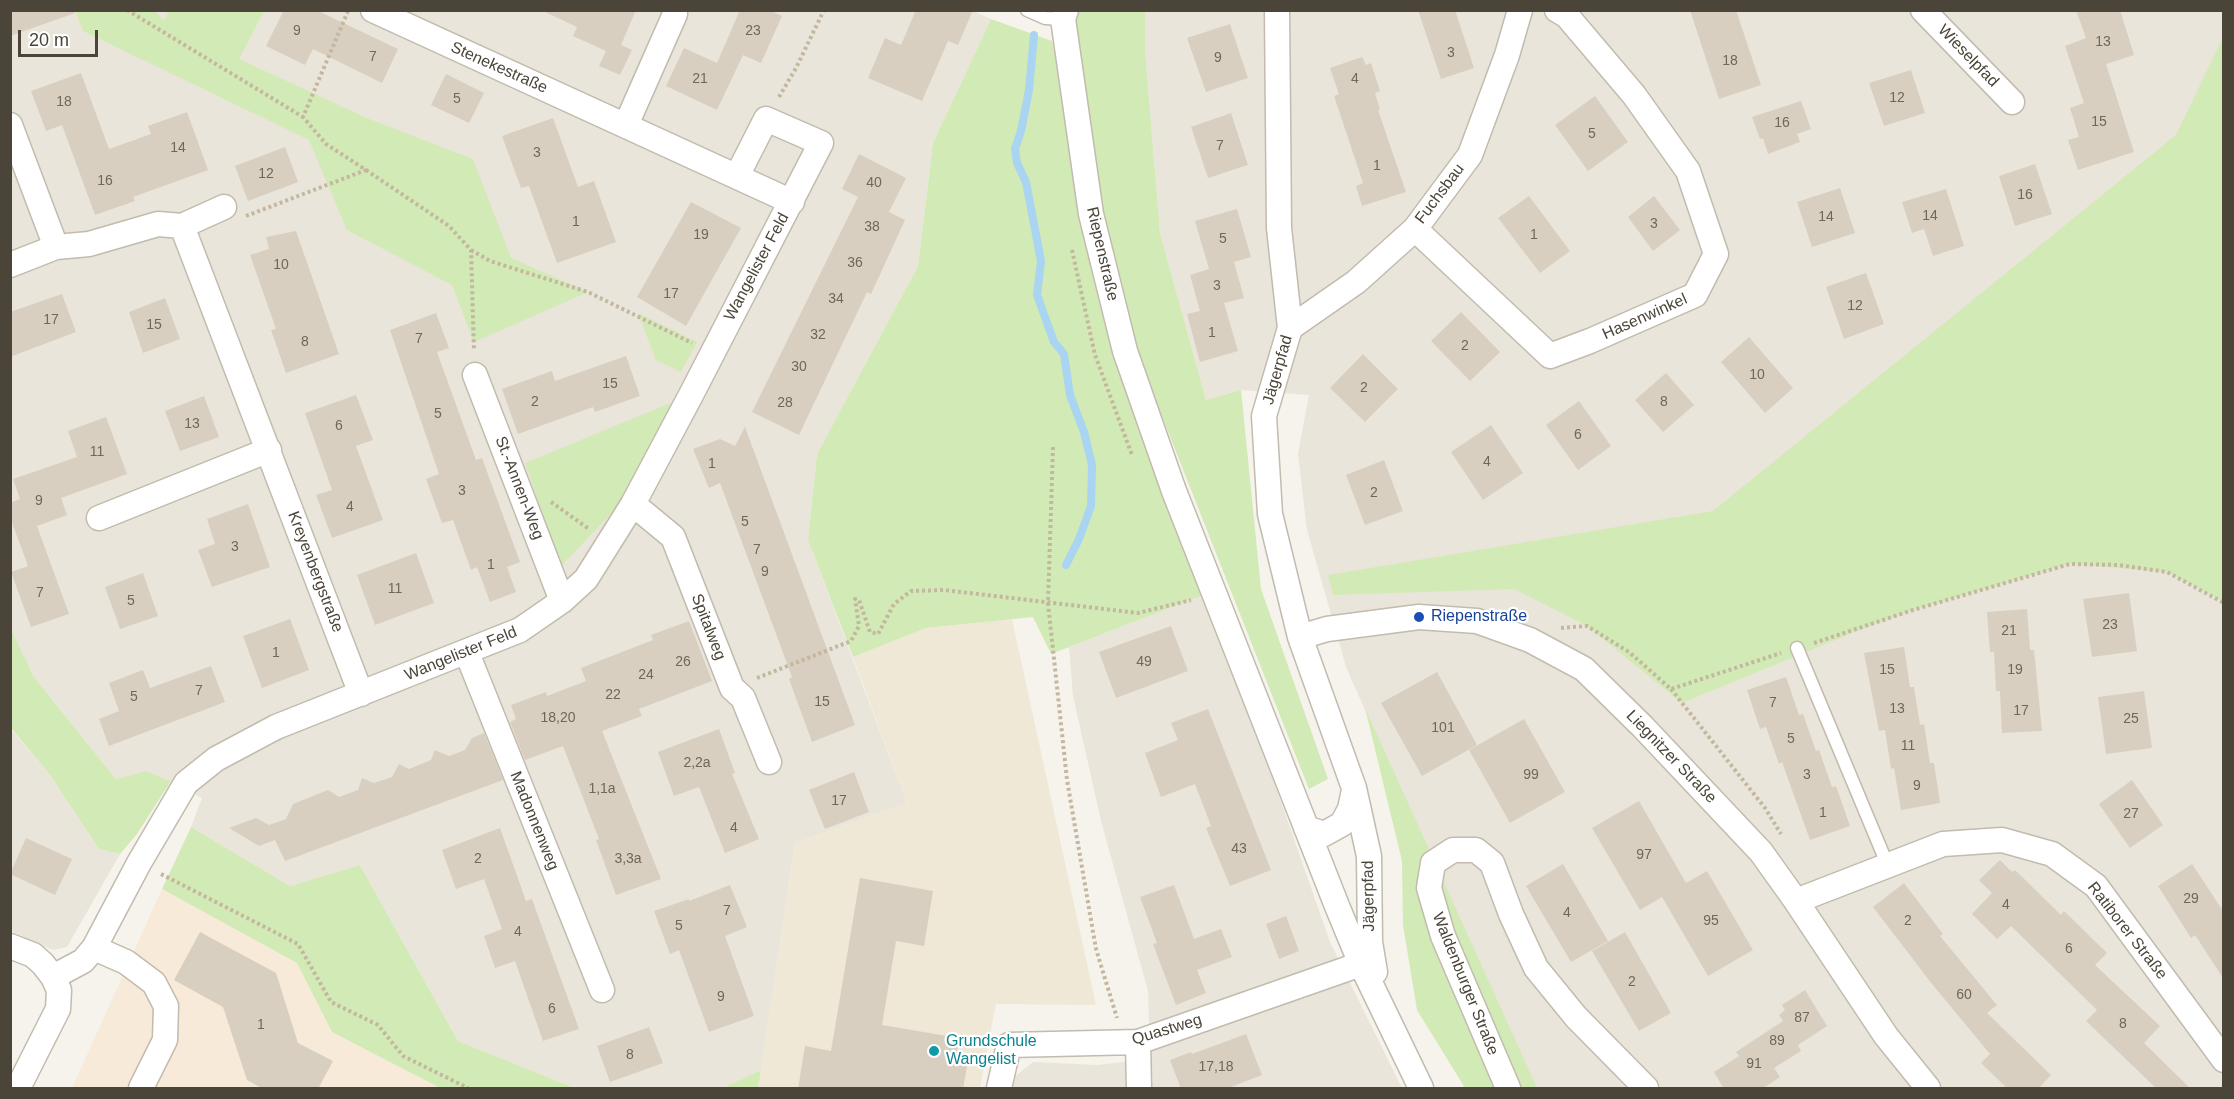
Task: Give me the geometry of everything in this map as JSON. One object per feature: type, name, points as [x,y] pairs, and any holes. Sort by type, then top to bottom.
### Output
[{"type":"street","name":"Stenekestraße","points":[[373,10],[792,202]]},
{"type":"street","points":[[626,125],[675,14],[674,10]]},
{"type":"street","name":"Jägerpfad","points":[[1277,10],[1279,228],[1290,328],[1264,416],[1270,514],[1300,637],[1354,788],[1369,856],[1370,942],[1380,1004]]},
{"type":"street","name":"Fuchsbau","points":[[1290,328],[1356,282],[1415,229],[1470,155],[1507,56],[1520,10]]},
{"type":"street","name":"Hasenwinkel","points":[[1415,229],[1550,356],[1695,295],[1716,254],[1688,171],[1634,95],[1567,16],[1557,10]]},
{"type":"street","name":"Wieselpfad","points":[[1923,10],[2012,102]]},
{"type":"street","name":"Riepenstraße","points":[[1064,15],[1091,214],[1125,351],[1174,491],[1306,828],[1361,964],[1421,1089]]},
{"type":"street","points":[[737,176],[766,119]]},
{"type":"street","name":"Wangelister Feld","points":[[53,977],[83,961],[94,948],[139,863],[186,783],[216,759],[276,727],[520,630],[562,601],[586,579],[633,504],[821,143],[766,119]]},
{"type":"street","points":[[10,125],[56,247]]},
{"type":"street","points":[[10,265],[56,247],[89,244],[158,224],[182,226],[224,207]]},
{"type":"street","name":"Kreyenbergstraße","points":[[182,226],[361,694]]},
{"type":"street","name":"St.-Annen-Weg","points":[[475,375],[562,601]]},
{"type":"street","points":[[99,518],[269,450]]},
{"type":"street","name":"Spitalweg","points":[[633,504],[673,537],[732,688],[743,698],[769,762]]},
{"type":"street","name":"Liegnitzer Straße","points":[[1300,637],[1327,629],[1419,617],[1477,621],[1530,640],[1584,669],[1761,852],[1886,1036],[1928,1089]]},
{"type":"street","name":"Madonnenweg","points":[[467,653],[602,990]]},
{"type":"street","points":[[1306,828],[1324,834],[1342,824],[1350,809],[1354,788]]},
{"type":"street","name":"Ratiborer Straße","points":[[1796,901],[1943,844],[2002,840],[2052,854],[2096,886],[2223,1060]]},
{"type":"street","name":"Waldenburger Straße","points":[[1508,1089],[1443,936],[1429,888],[1433,863],[1453,850],[1476,850],[1492,863],[1511,914],[1536,968],[1576,1017],[1646,1089]]},
{"type":"street","points":[[10,946],[43,963],[59,990],[58,1009],[18,1089]]},
{"type":"street","points":[[94,948],[126,962],[154,983],[166,1006],[165,1040],[141,1089]]},
{"type":"street","name":"Quastweg","points":[[999,1089],[1009,1045],[1131,1042],[1361,964]]},
{"type":"street","points":[[1131,1042],[1139,1089]]},
{"type":"lane","points":[[1027,10],[1045,18],[1064,15]]},
{"type":"lane","points":[[1797,648],[1888,866]]},
{"type":"path","points":[[127,10],[303,117],[326,144],[449,226],[471,250],[490,261],[588,292],[712,353]]},
{"type":"path","points":[[303,117],[348,10]]},
{"type":"path","points":[[766,119],[796,68],[824,10]]},
{"type":"path","points":[[224,207],[248,217],[366,170]]},
{"type":"path","points":[[471,250],[475,375]]},
{"type":"path","points":[[1053,447],[1048,603],[1068,791],[1096,949],[1131,1042]]},
{"type":"path","points":[[514,475],[609,543]]},
{"type":"path","points":[[1671,689],[1913,610],[2070,564],[2118,566],[2167,572],[2223,603]]},
{"type":"path","points":[[732,688],[851,641],[859,626],[855,599],[859,600],[870,632],[878,634],[894,604],[911,591],[944,590],[1138,613],[1192,600]]},
{"type":"path","points":[[1553,628],[1587,626],[1629,652],[1671,689],[1765,808],[1783,836]]},
{"type":"path","points":[[139,863],[298,944],[331,1002],[378,1025],[403,1056],[468,1089]]},
{"type":"shaded area","points":[[971,10],[991,19],[933,143],[918,266],[817,454],[808,540],[907,803],[795,843],[761,1070],[723,1088],[575,1088],[458,1041],[360,865],[290,886],[191,827],[202,798],[171,781],[146,771],[116,779],[34,677],[10,627],[10,11]]},
{"type":"shaded area","points":[[1145,11],[2223,11],[2223,1088],[1533,1088],[1346,667],[1307,530],[1298,454],[1309,395],[1241,390],[1206,400],[1160,233],[1145,50]]},
{"type":"shaded area","points":[[1202,595],[1273,779],[1330,942],[1402,1088],[1011,1088],[1013,1078],[1033,1062],[1097,1065],[1150,1059],[1148,991],[1101,821],[1073,696],[1069,647]]},
{"type":"shaded area","points":[[1012,619],[1096,1005],[996,1004],[980,1088],[758,1088],[795,843],[907,803],[853,657],[926,628]]},
{"type":"shaded area","points":[[10,728],[50,775],[99,849],[120,854],[67,947],[53,950],[11,931]]},
{"type":"shaded area","points":[[162,889],[297,963],[332,1032],[440,1088],[72,1088]]},
{"type":"green space","points":[[75,11],[155,11],[164,21],[169,11],[264,11],[239,59],[369,119],[473,159],[511,258],[588,292],[474,342],[452,285],[347,230],[309,140],[83,31]]},
{"type":"green space","points":[[1079,11],[1145,11],[1145,50],[1160,233],[1206,400],[1241,390],[1261,589],[1328,779],[1309,789],[1143,368],[1101,214],[1075,26]]},
{"type":"green space","points":[[991,19],[1052,41],[1091,214],[1213,591],[1051,654],[1033,617],[926,628],[853,657],[808,540],[817,454],[918,266],[933,143]]},
{"type":"green space","points":[[2223,37],[2223,601],[2167,572],[2070,564],[1913,610],[1682,703],[1587,626],[1514,589],[1333,595],[1328,575],[1713,511],[2176,135]]},
{"type":"green space","points":[[638,313],[697,342],[681,372],[656,360]]},
{"type":"green space","points":[[673,402],[624,500],[561,566],[525,463]]},
{"type":"green space","points":[[10,627],[34,677],[116,779],[146,771],[171,781],[137,834],[120,854],[99,849],[50,775],[11,728]]},
{"type":"green space","points":[[1365,708],[1537,1088],[1465,1088],[1417,1010],[1403,925],[1402,861]]},
{"type":"green space","points":[[191,827],[290,886],[360,865],[458,1041],[575,1088],[440,1088],[332,1032],[297,963],[162,889]]},
{"type":"green space","points":[[761,1070],[758,1088],[723,1088]]},
{"type":"building","points":[[10,10],[74,10],[75,13],[10,36]]},
{"type":"building","points":[[284,10],[316,10],[398,49],[382,83],[313,49],[305,65],[266,46]]},
{"type":"building","points":[[541,10],[636,10],[621,45],[632,50],[620,75],[599,66],[606,51],[573,36],[577,27]]},
{"type":"building","points":[[740,10],[769,10],[782,16],[761,63],[743,55],[717,110],[666,86],[684,48],[717,63]]},
{"type":"building","points":[[916,10],[973,10],[958,45],[948,41],[922,101],[868,78],[885,38],[901,45]]},
{"type":"building","points":[[1418,10],[1455,10],[1474,68],[1441,79]]},
{"type":"building","points":[[1690,10],[1736,10],[1761,85],[1719,99]]},
{"type":"building","points":[[2076,10],[2120,10],[2134,55],[2106,64],[2134,152],[2078,170],[2068,140],[2079,137],[2070,108],[2084,103],[2065,46],[2086,38]]},
{"type":"building","points":[[1230,24],[1248,78],[1206,92],[1187,38]]},
{"type":"building","points":[[1362,57],[1366,65],[1371,63],[1380,91],[1375,93],[1380,109],[1378,110],[1406,192],[1362,206],[1356,186],[1363,183],[1334,96],[1339,94],[1330,68]]},
{"type":"building","points":[[1911,70],[1925,113],[1884,126],[1869,83]]},
{"type":"building","points":[[81,73],[109,149],[151,134],[148,126],[187,112],[208,170],[133,197],[135,201],[95,215],[62,125],[46,131],[31,91]]},
{"type":"building","points":[[446,74],[484,93],[469,123],[431,105]]},
{"type":"building","points":[[1595,96],[1628,142],[1588,171],[1555,125]]},
{"type":"building","points":[[1801,101],[1811,129],[1797,134],[1800,142],[1768,154],[1752,117]]},
{"type":"building","points":[[1231,113],[1248,165],[1208,178],[1191,127]]},
{"type":"building","points":[[553,118],[578,187],[594,181],[616,242],[557,263],[529,186],[521,188],[502,136]]},
{"type":"building","points":[[285,147],[298,182],[248,201],[235,166]]},
{"type":"building","points":[[859,154],[906,178],[889,212],[905,220],[871,294],[867,292],[799,435],[752,412],[858,197],[842,189]]},
{"type":"building","points":[[2035,164],[2052,214],[2015,226],[1999,176]]},
{"type":"building","points":[[1840,188],[1855,233],[1812,247],[1797,202]]},
{"type":"building","points":[[1946,189],[1964,246],[1933,256],[1924,229],[1912,233],[1902,202]]},
{"type":"building","points":[[1529,196],[1570,251],[1540,273],[1498,218]]},
{"type":"building","points":[[1654,196],[1680,230],[1653,251],[1628,217]]},
{"type":"building","points":[[691,202],[741,228],[686,326],[637,297]]},
{"type":"building","points":[[1237,209],[1251,257],[1234,262],[1244,298],[1224,303],[1238,351],[1200,362],[1187,314],[1200,311],[1190,275],[1209,269],[1195,221]]},
{"type":"building","points":[[296,231],[339,354],[286,373],[271,330],[276,329],[250,255],[269,249],[266,237]]},
{"type":"building","points":[[1866,273],[1884,324],[1844,339],[1826,287]]},
{"type":"building","points":[[62,294],[76,332],[10,357],[10,312]]},
{"type":"building","points":[[165,298],[180,339],[143,353],[129,312]]},
{"type":"building","points":[[1461,312],[1500,352],[1470,381],[1431,341]]},
{"type":"building","points":[[436,313],[449,348],[437,352],[476,460],[482,458],[520,562],[507,567],[516,592],[490,602],[477,567],[471,570],[453,520],[442,523],[426,479],[439,474],[390,330]]},
{"type":"building","points":[[1749,337],[1793,388],[1765,413],[1721,362]]},
{"type":"building","points":[[1363,354],[1398,389],[1365,422],[1330,388]]},
{"type":"building","points":[[626,356],[640,396],[595,412],[593,407],[518,434],[502,389],[552,371],[555,381]]},
{"type":"building","points":[[1666,373],[1694,405],[1663,432],[1635,400]]},
{"type":"building","points":[[356,395],[373,440],[356,446],[383,520],[332,538],[316,495],[332,490],[305,413]]},
{"type":"building","points":[[204,396],[219,437],[180,451],[165,411]]},
{"type":"building","points":[[1579,401],[1611,446],[1578,470],[1546,425]]},
{"type":"building","points":[[106,417],[127,474],[61,498],[67,515],[37,526],[69,614],[31,627],[11,572],[28,566],[10,517],[10,503],[20,499],[13,479],[77,457],[68,431]]},
{"type":"building","points":[[1491,425],[1523,473],[1483,500],[1451,452]]},
{"type":"building","points":[[745,427],[855,725],[812,742],[789,679],[792,677],[720,483],[709,488],[693,449],[720,439],[735,446]]},
{"type":"building","points":[[1384,460],[1403,511],[1365,525],[1346,475]]},
{"type":"building","points":[[248,504],[270,567],[212,587],[198,550],[215,544],[207,519]]},
{"type":"building","points":[[416,553],[434,603],[375,625],[357,575]]},
{"type":"building","points":[[143,573],[158,616],[120,629],[105,587]]},
{"type":"building","points":[[2129,593],[2137,651],[2092,657],[2083,599]]},
{"type":"building","points":[[2027,609],[2030,650],[2034,650],[2042,731],[2002,733],[2000,691],[1996,691],[1994,652],[1990,652],[1987,612]]},
{"type":"building","points":[[290,619],[309,670],[262,688],[243,636]]},
{"type":"building","points":[[689,621],[712,681],[639,709],[642,716],[602,731],[661,879],[616,895],[596,840],[599,839],[563,746],[525,760],[510,722],[516,719],[511,705],[546,692],[547,696],[586,681],[581,668],[653,640],[651,635]]},
{"type":"building","points":[[1171,626],[1188,671],[1116,698],[1099,652]]},
{"type":"building","points":[[1904,647],[1910,687],[1914,687],[1920,725],[1924,724],[1930,763],[1934,763],[1940,803],[1901,810],[1885,730],[1879,731],[1864,653]]},
{"type":"building","points":[[211,666],[225,702],[109,746],[99,719],[119,711],[109,683],[143,670],[150,688]]},
{"type":"building","points":[[1437,672],[1477,745],[1422,776],[1381,703]]},
{"type":"building","points":[[1786,677],[1799,715],[1803,714],[1832,787],[1836,786],[1850,826],[1810,840],[1782,762],[1779,764],[1766,727],[1760,729],[1747,690]]},
{"type":"building","points":[[2144,691],[2152,748],[2106,754],[2098,697]]},
{"type":"building","points":[[1208,709],[1271,870],[1230,886],[1206,828],[1211,826],[1195,784],[1161,797],[1145,753],[1178,740],[1171,723]]},
{"type":"building","points":[[1524,719],[1565,792],[1510,823],[1469,750]]},
{"type":"building","points":[[719,729],[735,773],[732,774],[759,839],[725,853],[699,787],[674,796],[658,752]]},
{"type":"building","points":[[484,733],[503,780],[285,861],[275,840],[259,846],[229,828],[256,818],[269,825],[286,819],[293,804],[328,790],[339,797],[358,790],[362,778],[374,783],[392,777],[399,764],[409,769],[431,760],[435,750],[449,756],[465,750],[472,738]]},
{"type":"building","points":[[854,772],[869,812],[825,829],[809,790]]},
{"type":"building","points":[[2132,780],[2163,825],[2130,848],[2099,804]]},
{"type":"building","points":[[1639,801],[1686,883],[1707,871],[1753,950],[1708,976],[1662,897],[1640,910],[1592,828]]},
{"type":"building","points":[[500,828],[526,901],[532,899],[579,1029],[543,1041],[515,961],[495,968],[484,936],[502,929],[484,879],[456,889],[442,850]]},
{"type":"building","points":[[26,838],[72,859],[55,895],[10,874]]},
{"type":"building","points":[[2000,860],[2012,872],[2015,870],[2061,915],[2064,911],[2107,953],[2095,965],[2160,1026],[2144,1043],[2191,1089],[2157,1089],[2086,1021],[2097,1010],[2011,926],[1997,939],[1972,914],[1992,893],[1979,880]]},
{"type":"building","points":[[1563,864],[1608,941],[1571,962],[1526,886]]},
{"type":"building","points":[[2192,864],[2223,911],[2223,978],[2195,935],[2191,938],[2158,886]]},
{"type":"building","points":[[860,878],[933,891],[924,946],[896,941],[882,1025],[959,1038],[955,1064],[967,1066],[963,1089],[798,1089],[805,1046],[831,1051]]},
{"type":"building","points":[[1904,883],[1943,934],[1940,936],[1997,1005],[1987,1013],[2051,1075],[2038,1089],[2008,1089],[1981,1063],[1990,1054],[1873,907]]},
{"type":"building","points":[[730,885],[747,927],[725,936],[754,1016],[709,1032],[679,950],[670,954],[654,911],[689,899],[689,901]]},
{"type":"building","points":[[1174,885],[1194,939],[1221,929],[1232,957],[1197,970],[1206,993],[1176,1005],[1153,944],[1157,943],[1140,897]]},
{"type":"building","points":[[1286,916],[1299,951],[1279,959],[1266,924]]},
{"type":"building","points":[[200,932],[276,973],[298,1043],[333,1061],[318,1089],[263,1089],[247,1080],[223,1007],[174,980]]},
{"type":"building","points":[[1625,932],[1671,1013],[1639,1031],[1592,951]]},
{"type":"building","points":[[1805,990],[1827,1026],[1798,1045],[1801,1051],[1774,1068],[1780,1077],[1762,1089],[1724,1089],[1714,1072],[1739,1056],[1736,1052],[1783,1021],[1779,1015],[1785,1010],[1782,1005]]},
{"type":"building","points":[[649,1027],[663,1063],[610,1082],[597,1046]]},
{"type":"building","points":[[1246,1034],[1262,1075],[1226,1089],[1181,1089],[1170,1060]]},
{"type":"waterway","points":[[1034,35],[1029,90],[1015,149],[1017,163],[1026,182],[1041,261],[1037,295],[1054,342],[1064,354],[1070,395],[1084,432],[1092,465],[1091,506],[1079,539],[1066,565]]},
{"type":"place","name":"Riepenstraße","points":[[1419,617]]},
{"type":"place","name":"Grundschule Wangelist","points":[[934,1051]]}]
